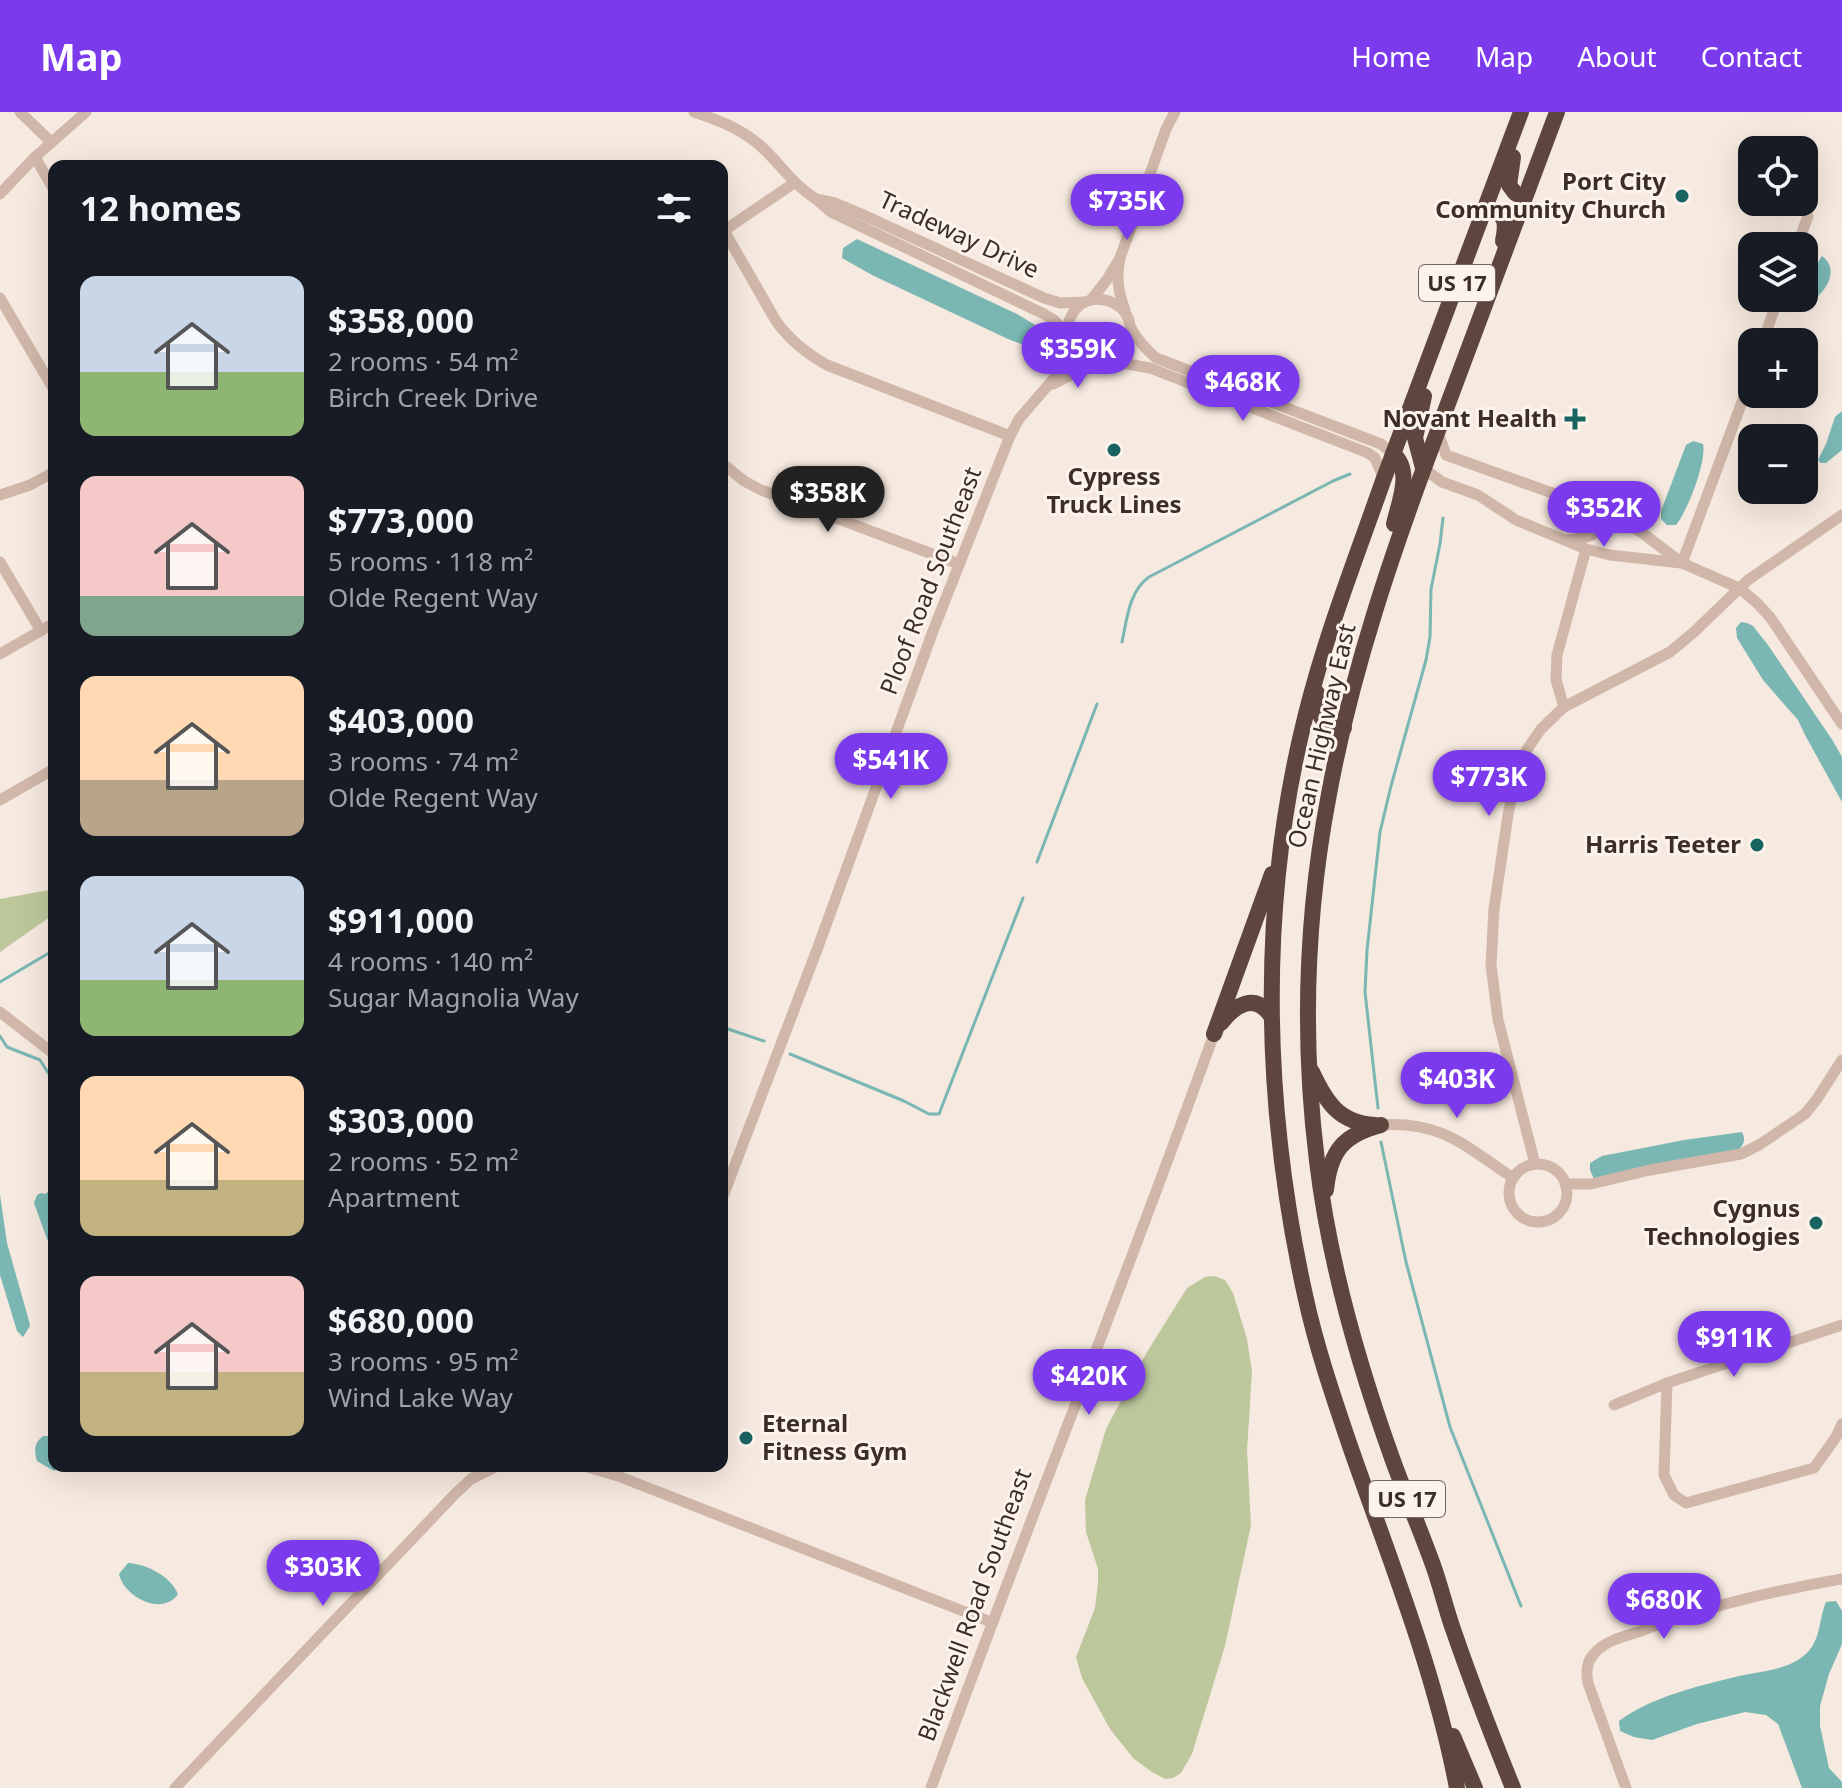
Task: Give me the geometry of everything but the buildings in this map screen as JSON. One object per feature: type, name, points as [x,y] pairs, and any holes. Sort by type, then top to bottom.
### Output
[{"type":"highway","points":[[1521,112],[1509,185],[1524,198]]},
{"type":"highway","name":"Ocean Highway East","points":[[1437,1701],[1327,1376],[1306,1301],[1282,1174],[1274,1089],[1271,1016],[1274,928],[1282,847],[1297,757],[1317,675],[1393,454],[1521,112]]},
{"type":"highway","name":"Ocean Highway East","points":[[1511,1788],[1392,1458],[1344,1306],[1317,1160],[1309,1064],[1309,991],[1317,871],[1329,792],[1376,608],[1423,468],[1557,112]]},
{"type":"highway","points":[[1486,208],[1505,220],[1498,270]]},
{"type":"highway","points":[[1423,468],[1417,451],[1416,430],[1443,321]]},
{"type":"highway","points":[[1376,608],[1404,479],[1403,465],[1393,454]]},
{"type":"highway","points":[[1317,675],[1319,714],[1331,726],[1344,728]]},
{"type":"highway","points":[[1214,1034],[1282,847]]},
{"type":"highway","points":[[1214,1034],[1230,1012],[1248,1002],[1260,1004],[1271,1016]]},
{"type":"highway","points":[[1309,1064],[1326,1099],[1338,1113],[1365,1125],[1381,1125]]},
{"type":"highway","points":[[1324,1211],[1335,1155],[1344,1142],[1355,1134],[1381,1125]]},
{"type":"highway","points":[[1437,1701],[1457,1788]]},
{"type":"highway","name":"US 17","points":[[1437,1701],[1475,1788]]},
{"type":"street","points":[[20,112],[51,142]]},
{"type":"street","points":[[0,194],[35,157],[86,112]]},
{"type":"street","name":"Tradeway Drive","points":[[694,112],[717,119],[749,136],[794,183],[831,212],[1044,314],[1054,320],[1068,337]]},
{"type":"street","points":[[1106,362],[1119,355],[1130,338],[1116,275],[1166,129],[1175,112]]},
{"type":"street","points":[[35,157],[48,180]]},
{"type":"street","points":[[728,227],[794,183]]},
{"type":"street","name":"Tradeway Drive","points":[[816,199],[859,213],[1044,298],[1060,303],[1088,301]]},
{"type":"street","points":[[1802,232],[1808,216]]},
{"type":"street","points":[[728,239],[776,321],[808,354],[827,365],[1010,436]]},
{"type":"street","points":[[1120,258],[1106,281],[1077,308],[1067,325],[1068,337],[1080,357],[1090,362],[1150,368],[1368,453],[1377,462],[1384,479]]},
{"type":"street","points":[[0,298],[48,380]]},
{"type":"street","points":[[1088,301],[1100,299],[1117,305],[1146,349],[1156,358],[1381,444],[1393,454]]},
{"type":"street","name":"Ploof Road Southeast","points":[[728,1183],[959,564],[1010,436],[1019,419],[1056,376],[1068,337]]},
{"type":"street","name":"Ploof Road Southeast","points":[[1043,392],[1070,375],[1106,362]]},
{"type":"street","points":[[1682,563],[1740,408]]},
{"type":"street","points":[[1437,431],[1446,455],[1608,513],[1641,532],[1682,563],[1739,588],[1770,617],[1842,724]]},
{"type":"street","points":[[728,468],[761,490],[959,564]]},
{"type":"street","points":[[1423,468],[1442,482],[1478,495],[1516,520],[1586,549],[1610,555],[1682,563]]},
{"type":"street","points":[[0,495],[48,475]]},
{"type":"street","points":[[1565,540],[1597,533],[1608,513]]},
{"type":"street","points":[[1535,1164],[1496,1010],[1491,975],[1491,940],[1501,857],[1515,779],[1526,751],[1564,707],[1670,652],[1757,573],[1842,515]]},
{"type":"street","points":[[1564,707],[1556,680],[1557,655],[1586,549]]},
{"type":"street","points":[[0,562],[41,631]]},
{"type":"street","points":[[0,654],[48,627]]},
{"type":"street","points":[[0,800],[48,772]]},
{"type":"street","points":[[0,1012],[48,1049]]},
{"type":"street","name":"Blackwell Road Southeast","points":[[931,1788],[1214,1034]]},
{"type":"street","points":[[1565,1184],[1591,1184],[1741,1154],[1805,1114],[1842,1060]]},
{"type":"street","points":[[1381,1125],[1410,1124],[1437,1131],[1513,1178]]},
{"type":"street","points":[[1535,1164],[1553,1168],[1561,1175],[1567,1197],[1554,1217],[1534,1222],[1524,1219],[1512,1208],[1509,1188],[1513,1178],[1535,1164]]},
{"type":"street","points":[[1614,1405],[1667,1383],[1842,1325]]},
{"type":"street","points":[[1667,1383],[1664,1475],[1674,1495],[1686,1503],[1814,1468],[1842,1424]]},
{"type":"street","points":[[175,1788],[455,1494],[471,1479],[485,1472]]},
{"type":"street","points":[[622,1472],[991,1622]]},
{"type":"street","points":[[1626,1788],[1588,1683],[1587,1666],[1598,1650],[1613,1641],[1711,1607],[1842,1579]]},
{"type":"green space","points":[[48,890],[48,918],[0,952],[0,899]]},
{"type":"green space","points":[[1205,1277],[1225,1280],[1233,1293],[1247,1339],[1252,1371],[1247,1451],[1251,1525],[1225,1646],[1192,1754],[1181,1773],[1165,1779],[1133,1758],[1110,1729],[1082,1678],[1076,1657],[1095,1608],[1098,1583],[1098,1569],[1086,1532],[1085,1500],[1106,1429],[1147,1352],[1187,1288]]},
{"type":"water","points":[[857,239],[1037,326],[1037,350],[872,275],[842,258],[843,248]]},
{"type":"water","points":[[1822,256],[1828,262],[1830,274],[1829,281],[1818,296],[1818,263]]},
{"type":"water","points":[[1842,411],[1842,450],[1826,463],[1821,463],[1818,460],[1835,417]]},
{"type":"water","points":[[1693,441],[1703,444],[1699,474],[1676,525],[1667,525],[1661,519],[1661,511],[1686,445]]},
{"type":"water","points":[[1741,622],[1753,626],[1768,645],[1842,757],[1842,802],[1798,720],[1763,680],[1737,638],[1736,628]]},
{"type":"water","points":[[1742,1132],[1744,1142],[1737,1151],[1594,1179],[1590,1170],[1590,1163],[1602,1156]]},
{"type":"water","points":[[48,1192],[48,1242],[34,1203],[37,1195]]},
{"type":"water","points":[[0,1195],[7,1243],[30,1326],[23,1337],[17,1331],[0,1275]]},
{"type":"water","points":[[48,1436],[48,1467],[37,1461],[38,1441]]},
{"type":"water","points":[[128,1563],[157,1572],[178,1594],[163,1604],[144,1601],[122,1582],[119,1574]]},
{"type":"water","points":[[1836,1601],[1842,1611],[1842,1644],[1820,1706],[1820,1726],[1829,1768],[1842,1782],[1842,1788],[1802,1788],[1778,1724],[1766,1715],[1745,1712],[1652,1740],[1620,1731],[1619,1721],[1661,1698],[1775,1669],[1800,1659],[1815,1641],[1826,1602]]},
{"type":"waterway","points":[[1122,642],[1133,598],[1149,577],[1350,474]]},
{"type":"waterway","points":[[1378,1108],[1365,992],[1367,950],[1380,832],[1426,660],[1431,589],[1443,518]]},
{"type":"waterway","points":[[1037,862],[1097,704]]},
{"type":"waterway","points":[[790,1054],[929,1114],[939,1114],[1023,898]]},
{"type":"waterway","points":[[0,982],[48,954]]},
{"type":"waterway","points":[[728,1029],[764,1041]]},
{"type":"waterway","points":[[0,1036],[7,1047],[40,1060],[48,1073]]},
{"type":"waterway","points":[[1381,1142],[1406,1262],[1450,1427],[1521,1606]]},
{"type":"place","name":"Port City Community Church","points":[[1682,196]]},
{"type":"place","name":"Novant Health","points":[[1575,419]]},
{"type":"place","name":"Cypress Truck Lines","points":[[1114,450]]},
{"type":"place","name":"Harris Teeter","points":[[1757,845]]},
{"type":"place","name":"Cygnus Technologies","points":[[1816,1223]]},
{"type":"place","name":"Eternal Fitness Gym","points":[[746,1438]]}]
